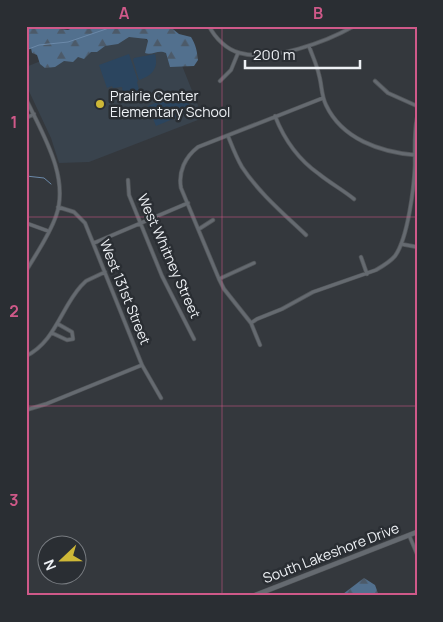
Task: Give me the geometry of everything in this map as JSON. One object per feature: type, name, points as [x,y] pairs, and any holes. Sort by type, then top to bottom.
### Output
[{"type":"street","points":[[209,26],[222,43],[238,53],[264,55],[309,46],[354,26]]},
{"type":"street","points":[[309,46],[320,76],[323,98],[335,118],[355,137],[370,145],[392,153],[415,155]]},
{"type":"street","points":[[220,81],[231,70],[238,53]]},
{"type":"street","points":[[375,81],[388,93],[417,106]]},
{"type":"street","points":[[260,345],[251,323],[224,289],[219,279],[181,188],[180,177],[188,156],[198,147],[323,98]]},
{"type":"street","points":[[26,99],[52,156],[59,190],[56,216],[26,271]]},
{"type":"street","points":[[26,118],[34,114]]},
{"type":"street","points":[[274,116],[287,140],[302,159],[320,175],[354,199]]},
{"type":"street","points":[[251,323],[257,318],[282,308],[312,292],[367,274],[390,261],[401,244],[413,186],[417,118]]},
{"type":"street","points":[[228,136],[239,162],[249,176],[273,204],[306,235]]},
{"type":"street","name":"West Whitney Street","points":[[128,180],[129,195],[175,303],[194,339]]},
{"type":"street","points":[[94,243],[188,203]]},
{"type":"street","name":"West 131st Street","points":[[58,206],[74,212],[84,223],[94,243],[142,365],[161,398]]},
{"type":"street","points":[[198,229],[212,220]]},
{"type":"street","points":[[26,223],[48,231]]},
{"type":"street","points":[[401,244],[417,247]]},
{"type":"street","points":[[361,257],[367,274]]},
{"type":"street","points":[[219,279],[254,263]]},
{"type":"street","points":[[26,356],[39,348],[52,333],[72,297],[81,286],[86,281],[105,272]]},
{"type":"street","points":[[52,333],[66,340],[70,341],[73,339],[72,332],[58,324]]},
{"type":"street","points":[[26,410],[46,404],[142,365]]},
{"type":"street","name":"South Lakeshore Drive","points":[[253,596],[264,594],[417,532]]},
{"type":"street","points":[[409,535],[417,554]]},
{"type":"shaded area","points":[[123,27],[179,58],[203,118],[89,162],[59,163],[51,138],[27,87],[26,67]]},
{"type":"shaded area","points":[[129,54],[139,90],[129,99],[123,94],[122,87],[113,88],[112,86],[107,88],[99,65]]},
{"type":"shaded area","points":[[155,54],[156,63],[153,71],[148,76],[139,80],[134,58]]},
{"type":"shaded area","points":[[184,91],[192,111],[156,126],[148,106]]},
{"type":"green space","points":[[28,26],[58,26],[60,29],[68,30],[77,26],[169,26],[179,34],[191,37],[196,48],[198,60],[194,66],[170,67],[166,53],[145,53],[147,39],[129,37],[118,44],[105,46],[97,52],[91,52],[84,59],[78,57],[73,62],[64,61],[55,67],[45,68],[40,64],[37,55],[32,53],[31,48],[26,49]]},
{"type":"green space","points":[[364,578],[375,585],[379,596],[344,596],[343,594]]},
{"type":"waterway","points":[[26,50],[39,45],[68,42],[115,26]]},
{"type":"waterway","points":[[26,176],[44,178],[51,184]]},
{"type":"place","name":"Prairie Center Elementary School","points":[[100,104]]}]
